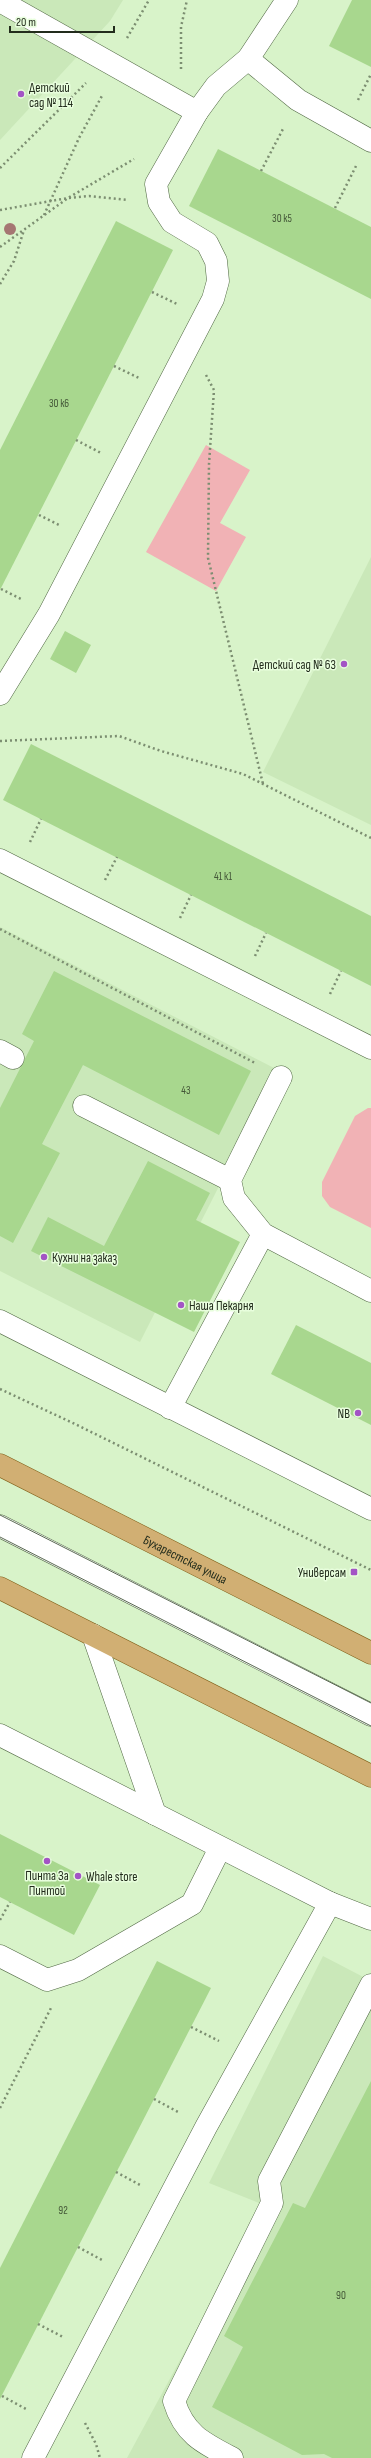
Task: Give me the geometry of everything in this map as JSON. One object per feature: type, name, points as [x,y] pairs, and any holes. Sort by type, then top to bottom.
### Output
[{"type":"main road","name":"Бухарестская улица","points":[[0,1465],[371,1653]]},
{"type":"main road","points":[[0,1588],[371,1776]]},
{"type":"street","points":[[0,694],[49,614],[213,299],[218,281],[216,261],[207,243],[172,222],[159,202],[156,184],[189,107],[248,59],[286,0]]},
{"type":"street","points":[[0,1],[189,107]]},
{"type":"street","points":[[248,59],[298,100],[370,140]]},
{"type":"street","points":[[0,860],[371,1048]]},
{"type":"street","points":[[281,1077],[230,1180],[234,1198],[263,1234],[371,1291]]},
{"type":"street","points":[[84,1106],[230,1180]]},
{"type":"street","points":[[170,1408],[263,1234]]},
{"type":"street","points":[[0,1321],[371,1509]]},
{"type":"street","points":[[0,1526],[371,1715]]},
{"type":"street","points":[[93,1635],[155,1814]]},
{"type":"street","points":[[0,1735],[330,1903],[371,1919]]},
{"type":"street","points":[[0,1956],[47,1980],[78,1970],[192,1904],[220,1848]]},
{"type":"street","points":[[33,2458],[206,2127],[330,1903]]},
{"type":"street","points":[[232,2458],[208,2445],[192,2433],[180,2418],[174,2401],[272,2203],[269,2181],[371,1985]]},
{"type":"path","points":[[0,168],[111,63],[149,0]]},
{"type":"path","points":[[188,0],[181,27],[189,107]]},
{"type":"path","points":[[43,215],[76,145],[102,96],[111,63]]},
{"type":"path","points":[[261,171],[298,100]]},
{"type":"path","points":[[335,208],[370,140]]},
{"type":"path","points":[[0,247],[68,198],[140,156]]},
{"type":"path","points":[[0,210],[68,198],[89,196],[130,200]]},
{"type":"path","points":[[0,284],[14,261],[24,229]]},
{"type":"path","points":[[204,370],[214,390],[208,464],[208,558],[263,784]]},
{"type":"path","points":[[0,741],[119,736],[243,774],[371,838]]},
{"type":"path","points":[[0,930],[281,1077]]},
{"type":"path","points":[[0,1389],[75,1424],[371,1570]]},
{"type":"path","points":[[0,1920],[10,1902]]},
{"type":"path","points":[[0,2108],[52,2006]]},
{"type":"path","points":[[82,2417],[96,2444],[100,2458]]},
{"type":"shaded area","name":"Детский сад № 114","points":[[0,0],[123,0],[110,21],[0,140]]},
{"type":"shaded area","points":[[206,445],[250,470],[220,523],[246,537],[216,591],[146,552]]},
{"type":"shaded area","name":"Детский сад № 63","points":[[371,557],[371,825],[263,772]]},
{"type":"shaded area","points":[[0,927],[278,1070],[140,1342],[0,1271]]},
{"type":"shaded area","points":[[368,1108],[371,1108],[371,1228],[330,1207],[322,1196],[322,1182],[355,1116]]},
{"type":"shaded area","points":[[323,1956],[371,1981],[371,2458],[127,2458],[264,2205],[209,2183]]},
{"type":"building","points":[[352,0],[371,0],[371,67],[329,46]]},
{"type":"building","points":[[218,149],[371,227],[371,299],[189,206]]},
{"type":"building","points":[[116,221],[173,250],[0,590],[0,450]]},
{"type":"building","points":[[65,631],[91,645],[76,673],[50,659]]},
{"type":"building","points":[[31,744],[371,916],[371,986],[3,800]]},
{"type":"building","points":[[54,971],[251,1071],[219,1135],[83,1065],[42,1144],[60,1153],[13,1243],[0,1236],[0,1108],[34,1041],[22,1034]]},
{"type":"building","points":[[148,1161],[210,1193],[196,1220],[240,1242],[194,1332],[31,1251],[48,1217],[104,1246]]},
{"type":"building","points":[[296,1325],[371,1363],[371,1425],[271,1374]]},
{"type":"building","points":[[0,1834],[100,1885],[74,1935],[0,1897]]},
{"type":"building","points":[[157,1961],[211,1988],[0,2399],[0,2268]]},
{"type":"building","points":[[371,2081],[371,2458],[332,2458],[324,2454],[302,2455],[212,2407],[243,2347],[224,2336],[293,2203],[305,2208]]},
{"type":"tram line","points":[[0,1515],[371,1703]]},
{"type":"tram line","points":[[0,1537],[371,1726]]},
{"type":"place","name":"Детский сад № 114","points":[[21,94]]},
{"type":"place","name":"Детский сад № 63","points":[[344,664]]},
{"type":"place","name":"Кухни на заказ","points":[[44,1257]]},
{"type":"place","name":"Наша Пекарня","points":[[181,1305]]},
{"type":"place","name":"NB","points":[[358,1413]]},
{"type":"place","name":"Универсам","points":[[354,1572]]},
{"type":"place","name":"Пинта За Пинтой","points":[[47,1861]]},
{"type":"place","name":"Whale store","points":[[78,1876]]}]
